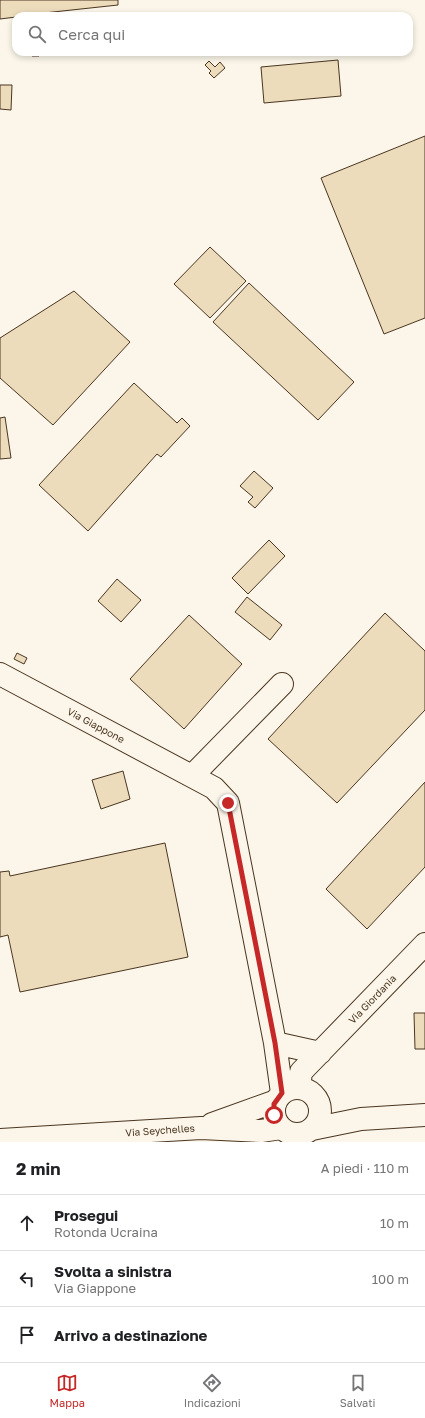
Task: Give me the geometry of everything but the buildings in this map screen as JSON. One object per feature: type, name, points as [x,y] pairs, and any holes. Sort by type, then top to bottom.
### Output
[{"type":"street","name":"Via Giappone","points":[[0,674],[214,788],[228,803],[275,1043],[298,1096]]},
{"type":"street","points":[[192,776],[282,684]]},
{"type":"street","name":"Via Giordania","points":[[298,1096],[302,1072],[425,944]]},
{"type":"street","points":[[275,1043],[320,1053]]},
{"type":"street","points":[[298,1096],[320,1116],[294,1135],[274,1115],[298,1096]]},
{"type":"street","name":"Via Seychelles","points":[[201,1128],[298,1096],[336,1112],[361,1119]]},
{"type":"street","name":"Via Seychelles","points":[[0,1140],[201,1128],[261,1131],[294,1135],[361,1119],[425,1115]]},
{"type":"route","points":[[228,803],[275,1043],[282,1093],[274,1104],[274,1115]]}]
